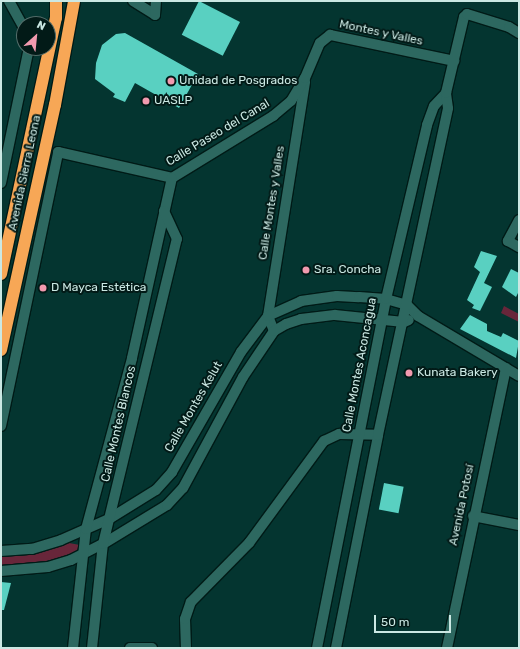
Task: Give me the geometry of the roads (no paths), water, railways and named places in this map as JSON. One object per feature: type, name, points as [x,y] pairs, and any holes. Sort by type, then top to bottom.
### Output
[{"type":"highway","name":"Avenida Sierra Leona","points":[[1,274],[56,18],[56,1]]},
{"type":"highway","name":"Avenida Sierra Leona","points":[[1,350],[59,82],[74,1]]},
{"type":"street","points":[[9,1],[17,16]]},
{"type":"street","points":[[133,1],[155,15],[156,1]]},
{"type":"street","name":"Calle Montes Aconcagua","points":[[336,648],[378,435],[404,322],[448,108],[446,93],[467,14],[510,27],[519,33]]},
{"type":"street","name":"Montes y Valles","points":[[305,78],[320,43],[330,35],[454,61]]},
{"type":"street","name":"Avenida Sierra Leona","points":[[1,183],[27,56]]},
{"type":"street","name":"Calle Paseo del Canal","points":[[1,426],[58,152],[172,178],[273,116],[291,101],[305,78]]},
{"type":"street","name":"Calle Montes y Valles","points":[[268,316],[305,78]]},
{"type":"street","name":"Calle Montes Aconcagua","points":[[317,648],[386,299],[427,126],[434,106],[446,93]]},
{"type":"street","points":[[418,167],[435,172]]},
{"type":"street","name":"Calle Montes Blancos","points":[[73,648],[86,529],[132,358],[172,178]]},
{"type":"street","name":"Calle Montes Blancos","points":[[92,648],[103,544],[178,239],[164,211]]},
{"type":"street","points":[[519,220],[508,241],[519,247]]},
{"type":"street","name":"Calle Montes Kelut","points":[[1,551],[32,549],[86,529],[109,519],[156,490],[172,472],[241,352],[268,316],[301,301],[337,296],[386,299],[407,305]]},
{"type":"street","points":[[407,305],[418,316],[519,376]]},
{"type":"street","points":[[1,571],[48,567],[82,555],[167,505],[183,488],[243,377],[274,331],[301,319],[335,315],[404,322],[418,316]]},
{"type":"street","points":[[268,316],[274,331]]},
{"type":"street","name":"Avenida Potosí","points":[[447,648],[473,516],[506,368]]},
{"type":"street","points":[[186,648],[185,620],[195,597],[249,543],[324,442],[339,434],[359,433],[378,435]]},
{"type":"street","points":[[473,516],[519,525]]},
{"type":"street","points":[[130,648],[152,648]]},
{"type":"place","name":"Unidad de Posgrados","points":[[171,81]]},
{"type":"place","name":"UASLP","points":[[146,101]]},
{"type":"place","name":"Sra. Concha","points":[[306,270]]},
{"type":"place","name":"D Mayca Estética","points":[[43,288]]},
{"type":"place","name":"Kunata Bakery","points":[[409,373]]}]
